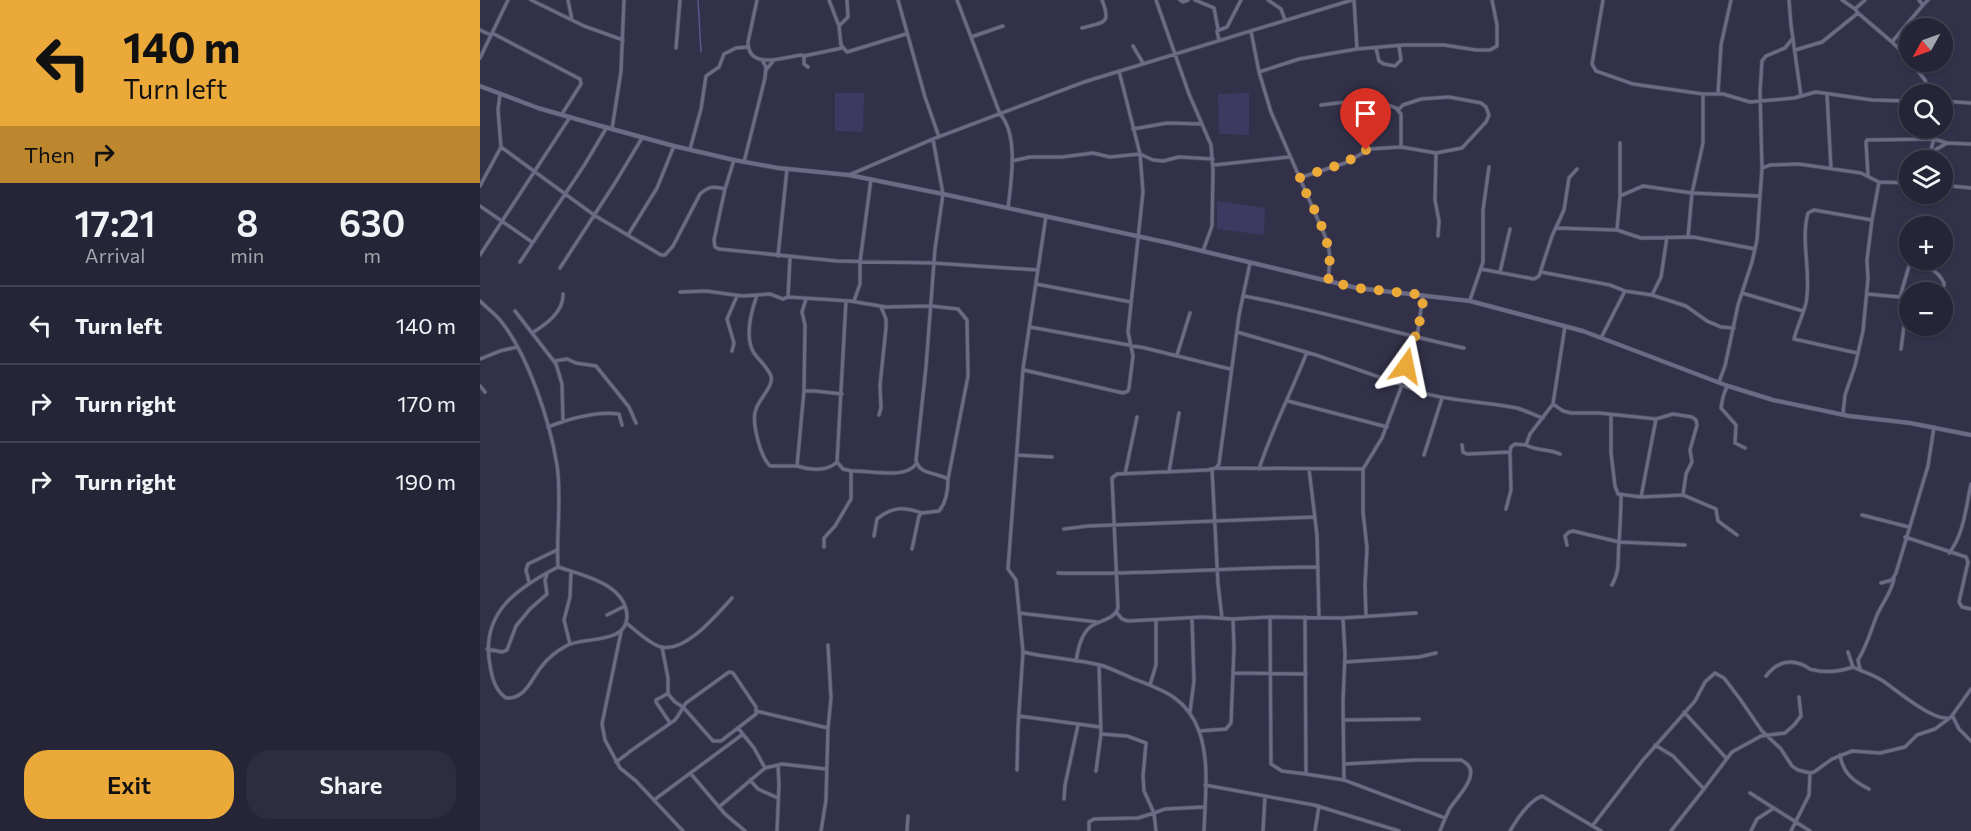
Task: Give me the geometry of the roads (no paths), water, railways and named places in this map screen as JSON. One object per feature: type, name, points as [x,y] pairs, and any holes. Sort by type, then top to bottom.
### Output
[{"type":"street","points":[[480,58],[508,0]]},
{"type":"street","points":[[531,0],[572,20],[623,40]]},
{"type":"street","points":[[568,0],[572,20]]},
{"type":"street","points":[[612,129],[623,40],[624,0]]},
{"type":"street","points":[[676,48],[680,0]]},
{"type":"street","points":[[759,0],[748,47],[754,57],[774,60],[842,48]]},
{"type":"street","points":[[829,0],[839,26],[842,48],[847,52],[906,34]]},
{"type":"street","points":[[839,26],[848,17],[847,0]]},
{"type":"street","points":[[898,0],[906,34],[939,137]]},
{"type":"street","points":[[957,0],[1000,114],[1007,121],[1009,129],[1012,161],[1008,208]]},
{"type":"street","points":[[1082,28],[1103,22],[1107,18],[1102,0]]},
{"type":"street","points":[[1156,0],[1174,54],[1211,145],[1213,159],[1212,226],[1203,251]]},
{"type":"street","points":[[1180,0],[1183,2],[1188,0]]},
{"type":"street","points":[[1195,0],[1214,9],[1219,40]]},
{"type":"street","points":[[1218,29],[1227,27],[1241,0]]},
{"type":"street","points":[[1268,0],[1278,6],[1285,20]]},
{"type":"street","points":[[849,175],[933,139],[1084,82],[1353,0],[1357,49]]},
{"type":"street","points":[[1259,72],[1299,59],[1357,49],[1444,45],[1476,50],[1494,49],[1497,46],[1497,37],[1491,0]]},
{"type":"street","points":[[1603,0],[1592,64],[1596,71],[1634,84],[1718,94],[1750,102],[1760,103],[1816,92],[1899,102]]},
{"type":"street","points":[[1718,94],[1719,57],[1731,0]]},
{"type":"street","points":[[1790,0],[1801,96]]},
{"type":"street","points":[[1842,0],[1899,49]]},
{"type":"street","points":[[1795,50],[1822,42],[1857,11],[1865,0]]},
{"type":"street","points":[[1919,0],[1923,5]]},
{"type":"street","points":[[1892,42],[1928,0]]},
{"type":"street","points":[[971,37],[1003,26]]},
{"type":"street","points":[[480,30],[580,79],[581,84],[562,114]]},
{"type":"street","points":[[1251,31],[1259,72],[1271,112],[1328,243],[1330,258],[1328,281]]},
{"type":"street","points":[[1719,382],[1759,228],[1760,103],[1763,58],[1785,48],[1793,38]]},
{"type":"street","points":[[1133,46],[1143,63]]},
{"type":"street","points":[[1376,48],[1379,61],[1395,66],[1401,60],[1399,46]]},
{"type":"street","points":[[690,149],[701,109],[706,76],[719,67],[724,54],[736,48],[748,47]]},
{"type":"street","points":[[804,56],[804,64],[808,67]]},
{"type":"street","points":[[762,60],[766,70]]},
{"type":"street","points":[[744,162],[759,108],[766,70],[774,60]]},
{"type":"street","points":[[1023,369],[1123,393],[1128,392],[1133,356],[1128,332],[1137,236],[1144,203],[1140,154],[1119,71]]},
{"type":"street","points":[[480,86],[570,117],[734,160],[787,169],[849,175],[1047,215],[1357,288],[1470,301],[1565,326],[1728,386],[1773,400],[1971,435]]},
{"type":"street","points":[[480,186],[501,147],[498,110],[500,94]]},
{"type":"street","points":[[1688,237],[1692,193],[1703,143],[1703,94]]},
{"type":"street","points":[[1827,95],[1831,169]]},
{"type":"street","points":[[1299,178],[1345,163],[1370,149],[1401,147],[1436,153],[1465,147],[1488,119],[1486,107],[1481,103],[1466,99],[1432,97],[1403,105],[1398,110]]},
{"type":"street","points":[[1321,105],[1346,102],[1368,105],[1385,104],[1398,110],[1402,121],[1401,147]]},
{"type":"street","points":[[1953,102],[1971,103]]},
{"type":"street","points":[[480,255],[570,117]]},
{"type":"street","points":[[1133,129],[1167,123],[1202,124]]},
{"type":"street","points":[[520,262],[607,127]]},
{"type":"street","points":[[560,268],[642,137]]},
{"type":"street","points":[[837,462],[843,469],[851,471],[903,473],[912,470],[916,464],[933,263],[943,194],[933,139]]},
{"type":"street","points":[[1868,175],[1867,140],[1934,139],[1947,143],[1971,144]]},
{"type":"street","points":[[1931,150],[1934,139]]},
{"type":"street","points":[[1617,230],[1620,196],[1620,143]]},
{"type":"street","points":[[1935,150],[1947,143]]},
{"type":"street","points":[[628,236],[657,188],[674,146]]},
{"type":"street","points":[[501,147],[594,215],[657,254],[665,255],[673,246],[700,194],[714,186],[725,189]]},
{"type":"street","points":[[1012,161],[1030,157],[1062,157],[1093,153],[1117,157],[1140,154],[1153,160],[1163,161],[1179,157],[1213,159]]},
{"type":"street","points":[[1436,153],[1435,200],[1439,221],[1438,237]]},
{"type":"street","points":[[1213,165],[1289,157]]},
{"type":"street","points":[[734,160],[714,240],[715,247],[725,251],[790,258],[933,263],[1038,270]]},
{"type":"street","points":[[1761,168],[1770,165],[1793,164],[1868,175],[1879,182],[1899,183]]},
{"type":"street","points":[[1470,301],[1483,262],[1483,210],[1490,167]]},
{"type":"street","points":[[778,256],[787,169]]},
{"type":"street","points":[[1481,269],[1534,279],[1541,272],[1564,210],[1569,178],[1577,169]]},
{"type":"street","points":[[480,172],[486,176]]},
{"type":"street","points":[[854,302],[860,284],[860,262],[871,179]]},
{"type":"street","points":[[1843,414],[1845,396],[1863,330],[1868,279],[1867,264],[1879,182]]},
{"type":"street","points":[[1620,196],[1643,186],[1692,193],[1758,196]]},
{"type":"street","points":[[1953,186],[1971,188]]},
{"type":"street","points":[[480,206],[532,242]]},
{"type":"street","points":[[1857,353],[1794,339],[1806,302],[1805,227],[1808,213],[1814,210],[1872,220]]},
{"type":"street","points":[[1017,770],[1023,652],[1015,578],[1008,569],[1023,369],[1047,215]]},
{"type":"street","points":[[1556,228],[1617,230],[1641,238],[1688,237],[1755,249]]},
{"type":"street","points":[[1500,272],[1510,229]]},
{"type":"street","points":[[1652,295],[1661,277],[1667,236]]},
{"type":"street","points":[[788,297],[790,258]]},
{"type":"street","points":[[1222,618],[1214,521],[1214,468],[1220,458],[1231,369],[1250,263]]},
{"type":"street","points":[[1932,270],[1943,282]]},
{"type":"street","points":[[1541,272],[1652,295],[1686,306],[1707,321],[1721,327],[1734,328]]},
{"type":"street","points":[[1035,284],[1131,302]]},
{"type":"street","points":[[680,292],[706,291],[737,296],[770,294],[783,299],[788,297],[846,301],[886,308],[931,306],[958,309],[967,320],[967,385],[942,507],[939,511],[922,513],[910,509],[893,508],[877,519],[874,536]]},
{"type":"street","points":[[1600,339],[1625,291]]},
{"type":"street","points":[[1742,293],[1803,311]]},
{"type":"street","points":[[532,333],[554,316],[563,301],[563,294]]},
{"type":"street","points":[[1867,294],[1899,297]]},
{"type":"street","points":[[757,295],[750,322],[750,345],[771,375],[771,382],[754,414],[760,450],[770,466],[823,469],[837,462],[846,301]]},
{"type":"street","points":[[1366,616],[1367,548],[1363,512],[1363,469],[1378,448],[1402,386],[1406,374],[1406,353],[1415,336],[1424,295]]},
{"type":"street","points":[[732,351],[735,343],[727,319],[737,296]]},
{"type":"street","points":[[1243,296],[1292,305],[1464,348]]},
{"type":"street","points":[[797,466],[804,391],[805,325],[802,312],[806,299]]},
{"type":"street","points":[[480,302],[499,319],[517,347],[528,370],[548,427],[557,466],[558,567]]},
{"type":"street","points":[[879,306],[884,312],[886,328],[879,415]]},
{"type":"street","points":[[515,311],[554,361],[561,384],[563,421]]},
{"type":"street","points":[[1177,355],[1190,313]]},
{"type":"street","points":[[1526,445],[1530,434],[1553,404],[1565,326]]},
{"type":"street","points":[[1030,327],[1130,345],[1231,369]]},
{"type":"street","points":[[1237,332],[1307,352],[1424,394],[1518,409],[1543,418]]},
{"type":"street","points":[[1901,350],[1903,336]]},
{"type":"street","points":[[480,359],[517,347]]},
{"type":"street","points":[[1259,469],[1268,442],[1288,401],[1307,352]]},
{"type":"street","points":[[554,361],[567,359],[596,366],[628,407],[636,423]]},
{"type":"street","points":[[480,386],[485,392]]},
{"type":"street","points":[[1728,386],[1721,408],[1736,425],[1735,443],[1745,448]]},
{"type":"street","points":[[804,391],[842,394]]},
{"type":"street","points":[[1424,456],[1442,398]]},
{"type":"street","points":[[1288,401],[1387,427]]},
{"type":"street","points":[[1553,404],[1571,413],[1611,414],[1656,419],[1675,414],[1692,417],[1697,423],[1689,454],[1692,462],[1686,474],[1683,495]]},
{"type":"street","points":[[548,427],[563,421],[613,413],[619,414],[622,425]]},
{"type":"street","points":[[1169,472],[1179,413]]},
{"type":"street","points":[[1611,414],[1616,491],[1621,495],[1641,497],[1683,495],[1708,504],[1716,509],[1718,521],[1737,535]]},
{"type":"street","points":[[1125,474],[1137,417]]},
{"type":"street","points":[[1641,497],[1656,419]]},
{"type":"street","points":[[1860,670],[1858,660],[1878,614],[1891,593],[1905,537],[1926,473],[1934,428]]},
{"type":"street","points":[[1506,509],[1510,502],[1511,490],[1511,447],[1515,444],[1526,445],[1560,454]]},
{"type":"street","points":[[1462,445],[1463,452],[1467,454],[1510,452]]},
{"type":"street","points":[[1017,455],[1052,458]]},
{"type":"street","points":[[916,464],[923,471],[937,473],[948,479]]},
{"type":"street","points":[[1363,469],[1214,468],[1114,475],[1112,478],[1118,574],[1117,613],[1122,619],[1128,621],[1192,618],[1233,620],[1270,617],[1343,618],[1416,613]]},
{"type":"street","points":[[1309,469],[1315,517],[1319,618]]},
{"type":"street","points":[[824,548],[824,538],[835,526],[851,499],[851,471]]},
{"type":"street","points":[[1949,553],[1955,544],[1971,484]]},
{"type":"street","points":[[1612,585],[1619,567],[1621,495]]},
{"type":"street","points":[[1966,509],[1971,508]]},
{"type":"street","points":[[912,549],[918,519],[922,513]]},
{"type":"street","points":[[1862,515],[1909,527]]},
{"type":"street","points":[[1064,529],[1088,526],[1315,517]]},
{"type":"street","points":[[1567,545],[1565,536],[1573,531],[1619,542],[1685,545]]},
{"type":"street","points":[[1905,537],[1966,557],[1968,560],[1959,602],[1962,607],[1971,609]]},
{"type":"street","points":[[529,582],[526,570],[528,564],[557,550]]},
{"type":"street","points":[[621,632],[570,644],[554,654],[540,668],[530,686],[512,698],[506,698],[497,688],[492,676],[487,642],[495,617],[510,597],[529,582],[558,567],[595,579],[610,587],[625,606],[626,623],[621,632],[602,724],[605,740],[616,762],[683,831]]},
{"type":"street","points":[[1058,573],[1118,574],[1317,567]]},
{"type":"street","points":[[570,644],[564,620],[570,597],[571,571]]},
{"type":"street","points":[[487,649],[502,652],[507,650],[516,626],[547,594],[545,580],[547,572]]},
{"type":"street","points":[[1881,583],[1894,578]]},
{"type":"street","points":[[662,647],[690,640],[732,598]]},
{"type":"street","points":[[607,615],[625,606]]},
{"type":"street","points":[[1019,613],[1097,622]]},
{"type":"street","points":[[1076,661],[1085,633],[1097,622],[1117,613]]},
{"type":"street","points":[[1270,617],[1271,764],[1282,771],[1344,780],[1445,818]]},
{"type":"street","points":[[1305,617],[1306,774]]},
{"type":"street","points":[[1190,713],[1194,681],[1192,618]]},
{"type":"street","points":[[1343,618],[1344,780]]},
{"type":"street","points":[[1150,685],[1156,665],[1156,620]]},
{"type":"street","points":[[1199,731],[1226,729],[1231,723],[1233,620]]},
{"type":"street","points":[[616,762],[670,723],[683,707],[729,672],[734,673],[756,707],[756,711],[751,718],[716,742],[683,707],[668,694],[668,678],[662,647],[626,623]]},
{"type":"street","points":[[821,831],[826,800],[831,698],[828,645]]},
{"type":"street","points":[[1023,652],[1100,665],[1173,696],[1190,713],[1199,731],[1204,758],[1204,831]]},
{"type":"street","points":[[1848,652],[1853,667]]},
{"type":"street","points":[[1345,662],[1409,658],[1436,653]]},
{"type":"street","points":[[1766,676],[1776,666],[1785,662],[1803,664],[1812,670],[1820,671],[1853,667],[1883,681],[1915,705],[1940,719],[1952,716]]},
{"type":"street","points":[[1096,771],[1101,734],[1100,665]]},
{"type":"street","points":[[1233,673],[1306,674]]},
{"type":"street","points":[[1593,825],[1655,745],[1695,701],[1705,682],[1715,673],[1718,673],[1740,699],[1792,766],[1810,773],[1840,755],[1857,751],[1880,753],[1905,747],[1917,735],[1935,729],[1952,716],[1971,689]]},
{"type":"street","points":[[668,694],[656,702],[670,723]]},
{"type":"street","points":[[1671,831],[1739,747],[1766,735],[1785,733],[1794,725],[1800,716],[1799,697]]},
{"type":"street","points":[[756,711],[828,728]]},
{"type":"street","points":[[1684,712],[1727,759]]},
{"type":"street","points":[[1018,716],[1100,727]]},
{"type":"street","points":[[1952,716],[1959,729],[1971,741]]},
{"type":"street","points":[[1344,720],[1419,719]]},
{"type":"street","points":[[1064,799],[1078,725]]},
{"type":"street","points":[[738,728],[765,768]]},
{"type":"street","points":[[654,800],[743,734]]},
{"type":"street","points":[[1101,734],[1127,736],[1146,743],[1144,791],[1154,813],[1156,831]]},
{"type":"street","points":[[1655,745],[1673,756],[1704,789]]},
{"type":"street","points":[[1840,755],[1843,769],[1849,776],[1869,789]]},
{"type":"street","points":[[1345,764],[1415,760],[1461,760],[1466,763],[1470,768],[1470,779],[1445,818],[1440,831]]},
{"type":"street","points":[[719,807],[765,768],[778,765],[826,769]]},
{"type":"street","points":[[777,831],[778,765]]},
{"type":"street","points":[[1791,831],[1809,795],[1810,773]]},
{"type":"street","points":[[691,774],[735,824],[745,831]]},
{"type":"street","points":[[750,780],[758,789],[778,798]]},
{"type":"street","points":[[1205,785],[1319,806],[1396,830]]},
{"type":"street","points":[[1750,793],[1810,831]]},
{"type":"street","points":[[1263,831],[1265,796]]},
{"type":"street","points":[[1510,831],[1539,796],[1601,831]]},
{"type":"street","points":[[1315,831],[1319,806]]},
{"type":"street","points":[[1089,831],[1089,822],[1094,819],[1138,818],[1172,808],[1204,807]]},
{"type":"street","points":[[1751,831],[1757,819],[1774,808]]},
{"type":"street","points":[[907,831],[908,816]]},
{"type":"waterway","points":[[698,0],[701,52]]}]
